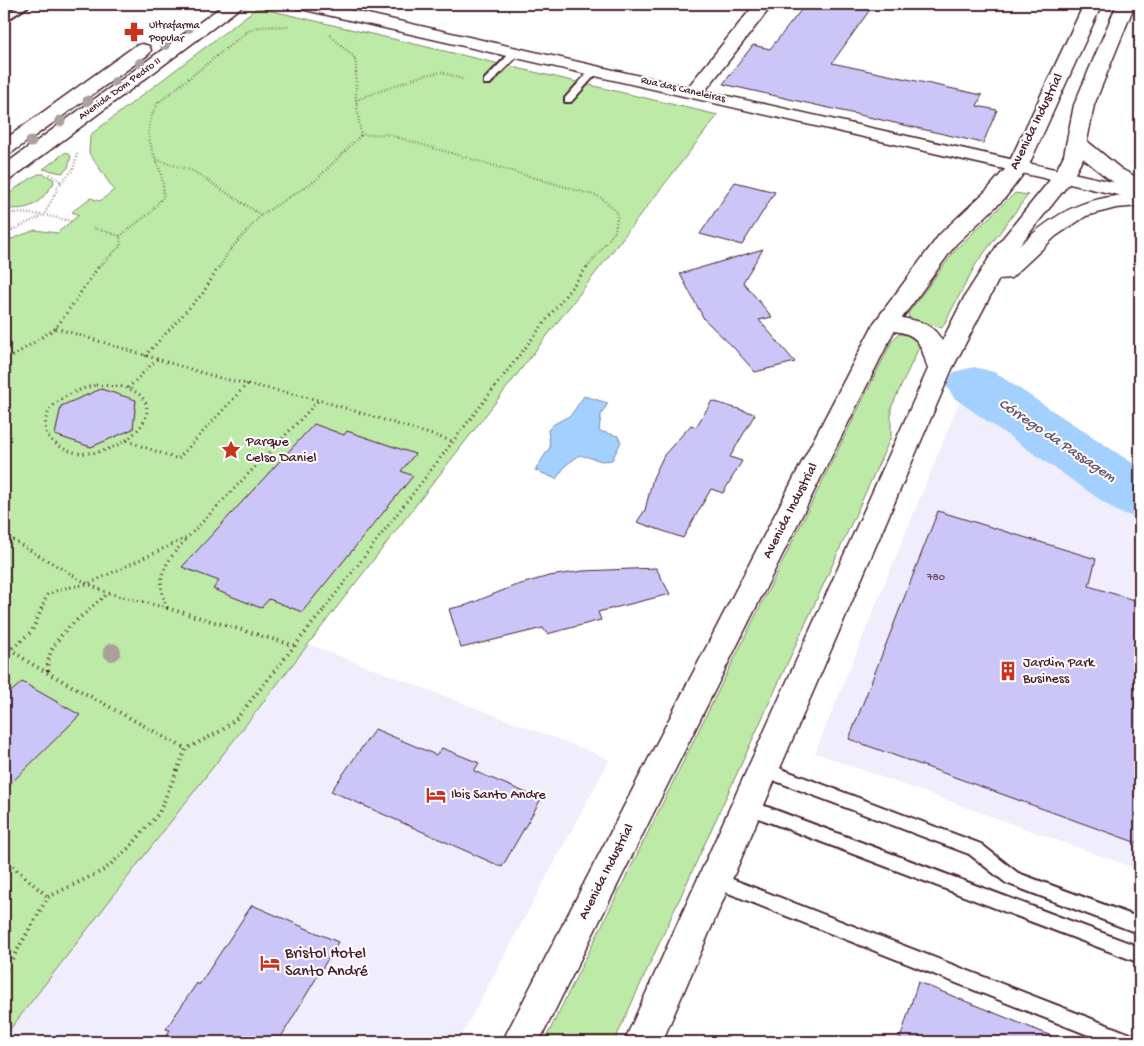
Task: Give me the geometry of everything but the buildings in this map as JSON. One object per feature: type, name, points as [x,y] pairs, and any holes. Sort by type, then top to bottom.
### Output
[{"type":"main road","name":"Avenida Dom Pedro II","points":[[4,175],[236,4]]},
{"type":"main road","name":"Rua das Caneleiras","points":[[301,4],[694,92],[1017,169],[1064,177],[1140,194]]},
{"type":"main road","points":[[694,92],[764,4]]},
{"type":"main road","name":"Avenida Industrial","points":[[520,1042],[886,323],[948,239],[996,194],[1017,169],[1094,4]]},
{"type":"main road","points":[[643,1042],[940,369],[977,296],[1009,244],[1064,177],[1074,155],[1084,105],[1126,4]]},
{"type":"main road","name":"Avenida Dom Pedro II","points":[[4,149],[159,37]]},
{"type":"main road","points":[[1076,142],[1114,174],[1140,187]]},
{"type":"main road","points":[[977,296],[1044,234],[1076,212],[1106,202],[1140,200]]},
{"type":"main road","points":[[886,323],[906,325],[928,335],[932,340],[940,369]]},
{"type":"lane","points":[[4,19],[27,4]]},
{"type":"lane","points":[[487,82],[516,52]]},
{"type":"lane","points":[[568,100],[594,70]]},
{"type":"lane","points":[[763,769],[975,849],[1012,878],[1140,926]]},
{"type":"lane","points":[[746,806],[1140,955]]},
{"type":"lane","points":[[714,880],[1128,1042]]},
{"type":"path","points":[[120,236],[154,209],[163,198],[163,184],[156,160],[148,144],[146,133],[154,108],[168,93],[248,31],[260,27],[298,27]]},
{"type":"path","points":[[145,356],[202,293],[229,251],[261,214],[316,180],[342,156],[361,134],[356,100],[356,64],[354,57],[328,34]]},
{"type":"path","points":[[356,100],[421,76],[442,72],[464,80]]},
{"type":"path","points":[[4,973],[48,897],[104,870],[129,848],[160,813],[186,749],[221,731],[237,718],[296,646],[615,231],[618,213],[600,197],[386,134],[361,134]]},
{"type":"path","points":[[4,234],[44,215],[61,182],[73,170],[78,146]]},
{"type":"path","points":[[156,160],[193,171],[261,214]]},
{"type":"path","points":[[44,172],[58,178],[61,182]]},
{"type":"path","points":[[4,212],[44,215],[71,221]]},
{"type":"path","points":[[93,228],[120,236]]},
{"type":"path","points":[[4,362],[56,328],[100,265],[120,245],[120,236]]},
{"type":"path","points":[[56,328],[216,377],[319,400],[452,441]]},
{"type":"path","points":[[128,388],[157,359]]},
{"type":"path","points":[[114,384],[128,388],[140,394],[146,402],[148,412],[142,427],[126,441],[100,450],[74,452],[59,447],[49,439],[44,429],[45,418],[52,406],[64,396],[96,385],[114,384]]},
{"type":"path","points":[[126,441],[178,459],[248,384]]},
{"type":"path","points":[[167,608],[159,584],[164,566],[188,536],[319,400]]},
{"type":"path","points":[[4,535],[88,584],[108,593],[167,608],[296,646]]},
{"type":"path","points":[[4,655],[32,631],[47,596],[60,589],[88,584],[188,536]]},
{"type":"path","points":[[48,671],[47,657],[55,645],[73,624],[108,593]]},
{"type":"path","points":[[10,649],[30,663],[48,671],[186,749]]},
{"type":"path","points":[[4,859],[48,897]]},
{"type":"shaded area","name":"Jardim Park Business","points":[[965,388],[1140,510],[1140,870],[815,753]]},
{"type":"shaded area","points":[[308,644],[610,759],[458,1042],[4,1042],[4,1037]]},
{"type":"green space","name":"Parque Celso Daniel","points":[[260,8],[718,115],[4,1037],[4,242],[35,230],[57,233],[79,215],[72,212],[90,198],[100,201],[114,190],[89,153],[90,135],[254,10]]},
{"type":"green space","points":[[66,152],[71,156],[68,168],[62,173],[43,169]]},
{"type":"green space","points":[[38,174],[44,174],[53,179],[54,183],[43,197],[28,207],[4,209],[4,200],[16,188]]},
{"type":"green space","points":[[1015,193],[1028,195],[976,264],[942,328],[909,318],[908,313],[957,248]]},
{"type":"green space","points":[[898,334],[911,334],[920,345],[891,408],[891,437],[614,1042],[544,1042],[892,341]]},
{"type":"green space","points":[[1135,482],[1140,483],[1140,510],[1114,492]]},
{"type":"water","points":[[584,396],[608,403],[601,415],[599,431],[618,436],[621,442],[612,460],[602,461],[580,455],[566,465],[556,479],[535,470],[550,447],[548,430],[554,424],[571,415]]},
{"type":"waterway","name":"Córrego da Passagem","points":[[974,385],[1140,497]]},
{"type":"place","name":"Ultrafarma Popular","points":[[134,32]]},
{"type":"place","name":"Parque Celso Daniel","points":[[231,450]]},
{"type":"place","name":"Jardim Park Business","points":[[1008,671]]},
{"type":"place","name":"Ibis Santo Andre","points":[[436,795]]},
{"type":"place","name":"Bristol Hotel Santo André","points":[[270,963]]}]
